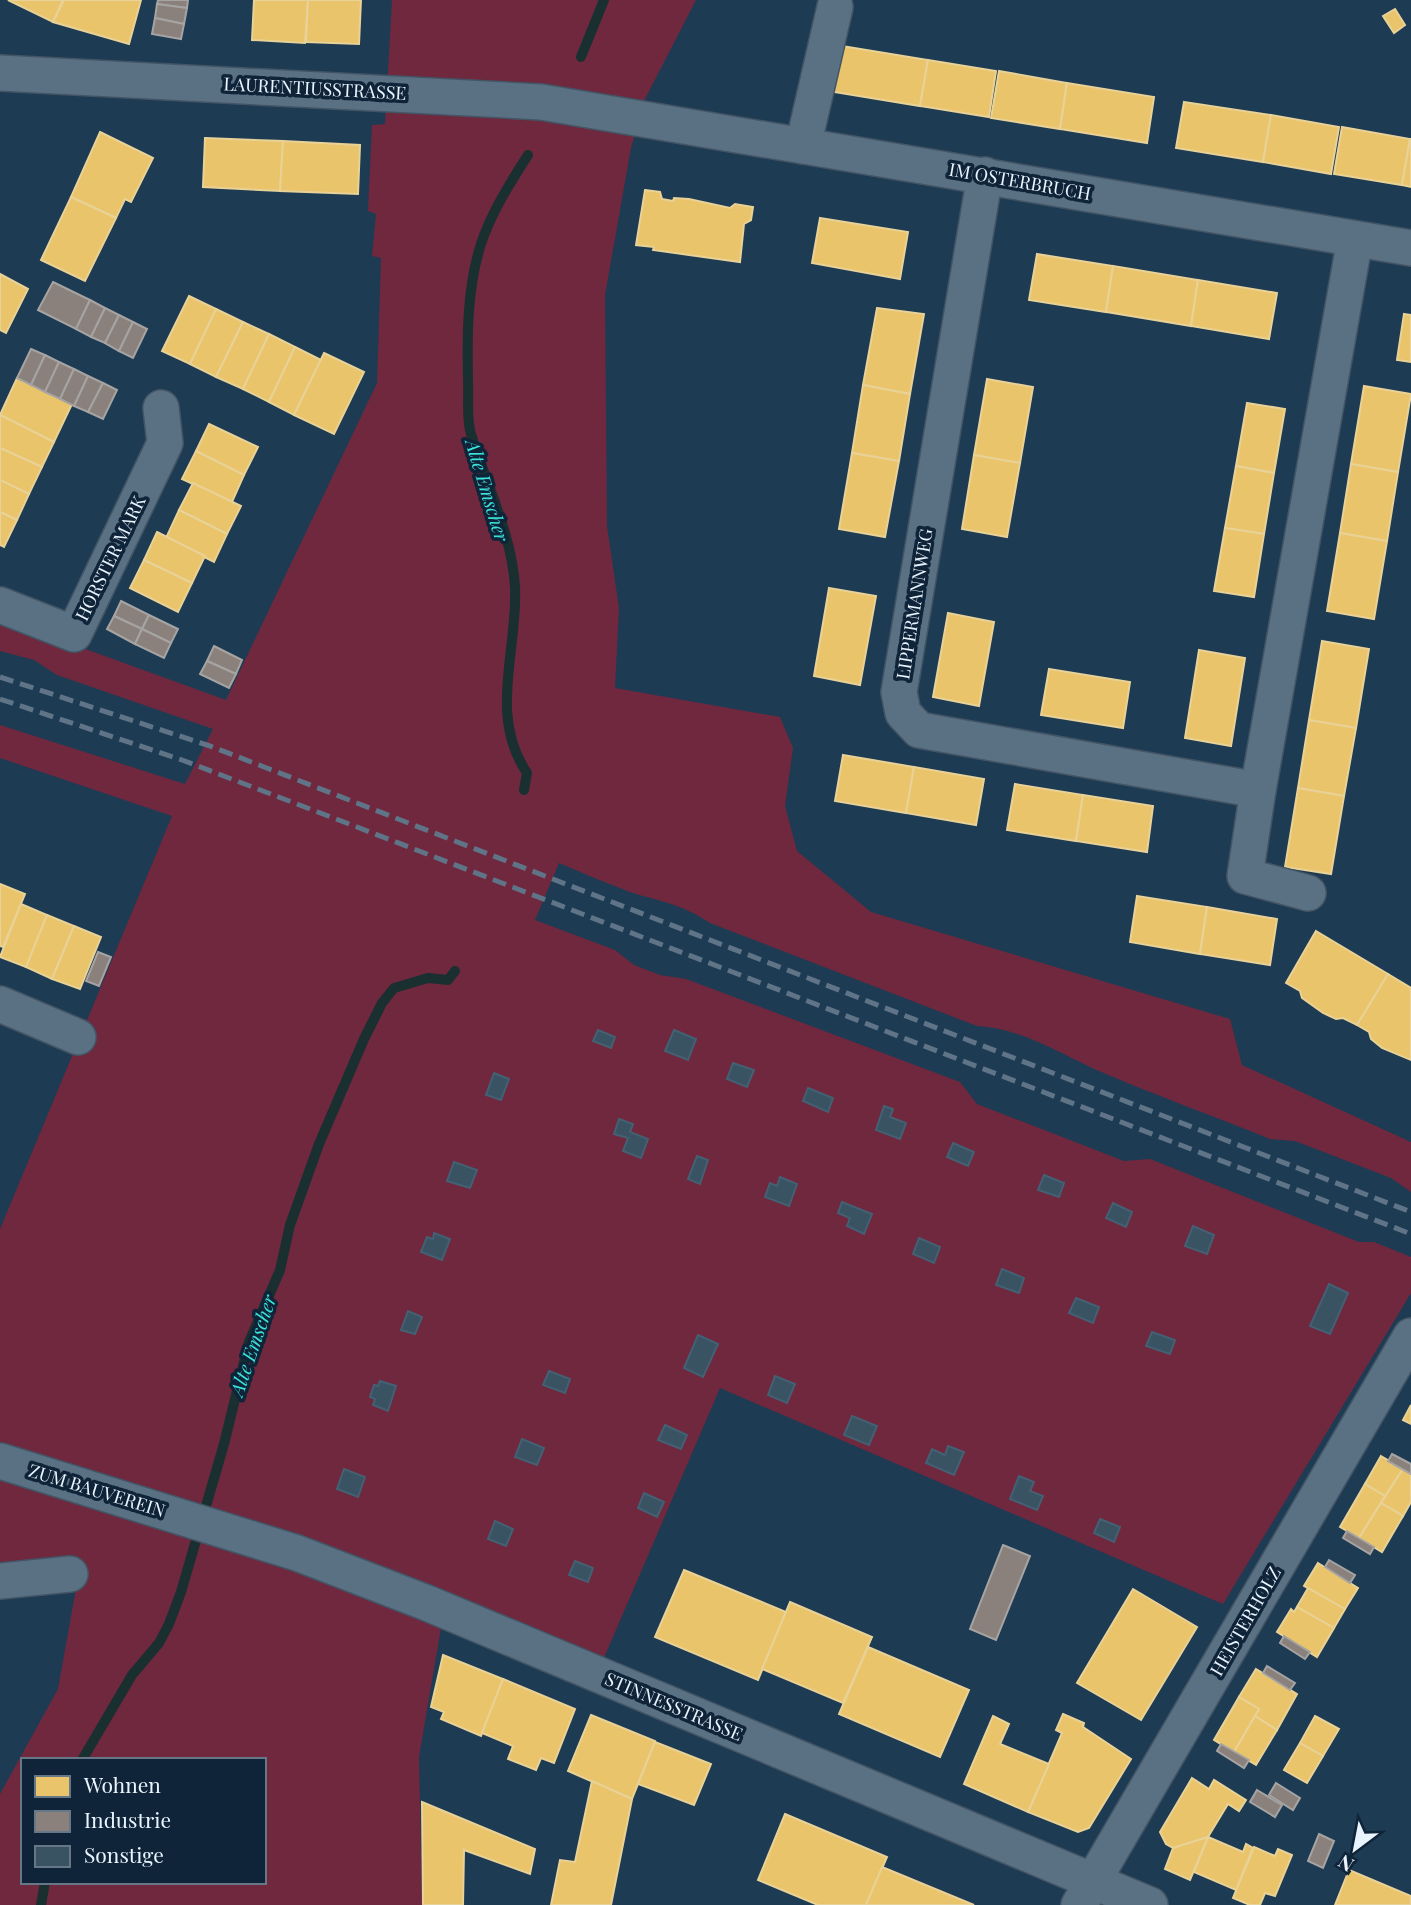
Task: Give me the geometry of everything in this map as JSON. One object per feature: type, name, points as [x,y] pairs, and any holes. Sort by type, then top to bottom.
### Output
[{"type":"street","points":[[803,146],[835,7]]},
{"type":"street","name":"LAURENTIUSSTRASSE","points":[[0,73],[504,99],[629,116]]},
{"type":"street","name":"IM OSTERBRUCH","points":[[629,116],[1411,248]]},
{"type":"street","name":"LIPPERMANNWEG","points":[[985,175],[899,692],[903,713],[919,730],[1258,790]]},
{"type":"street","points":[[1308,892],[1245,877],[1355,239]]},
{"type":"street","name":"HORSTER MARK","points":[[0,605],[74,634],[164,443],[161,408]]},
{"type":"street","points":[[0,1004],[78,1037]]},
{"type":"street","name":"HEISTERHOLZ","points":[[1086,1893],[1411,1336]]},
{"type":"street","name":"ZUM BAUVEREIN","points":[[0,1461],[183,1516]]},
{"type":"street","name":"STINNESSTRASSE","points":[[183,1516],[427,1603],[1086,1893],[1150,1905]]},
{"type":"street","points":[[0,1581],[70,1574]]},
{"type":"shaded area","points":[[392,0],[696,0],[645,99],[631,148],[605,295],[607,526],[619,608],[615,688],[780,717],[793,748],[785,806],[797,851],[871,912],[1230,1019],[1242,1065],[1411,1142],[1411,1192],[1391,1178],[1295,1141],[1270,1139],[1106,1074],[1028,1038],[995,1028],[977,1026],[710,923],[680,907],[630,892],[559,863],[535,920],[615,950],[634,965],[660,975],[686,979],[960,1082],[977,1104],[1124,1161],[1150,1159],[1359,1242],[1374,1242],[1411,1257],[1411,1293],[1223,1604],[720,1388],[597,1674],[444,1610],[419,1757],[422,1905],[0,1905],[0,1794],[58,1689],[80,1566],[0,1575],[0,1229],[172,816],[0,758],[0,725],[185,784],[213,729],[57,675],[34,660],[0,651],[0,618],[226,700],[377,383],[381,258],[372,256],[376,214],[368,211],[372,125],[385,124]]},
{"type":"building: Wohnen","points":[[8,0],[63,0],[53,22]]},
{"type":"building: Wohnen","points":[[64,0],[141,0],[129,44],[53,22]]},
{"type":"building: Wohnen","points":[[254,0],[308,0],[305,43],[252,40]]},
{"type":"building: Wohnen","points":[[308,0],[361,0],[359,44],[306,42]]},
{"type":"building: Wohnen","points":[[1395,9],[1405,25],[1394,33],[1383,16]]},
{"type":"building: Wohnen","points":[[842,46],[928,60],[920,106],[834,92]]},
{"type":"building: Wohnen","points":[[928,60],[996,71],[989,117],[920,106]]},
{"type":"building: Wohnen","points":[[999,71],[1067,83],[1060,129],[991,118]]},
{"type":"building: Wohnen","points":[[1067,83],[1154,97],[1147,143],[1060,129]]},
{"type":"building: Wohnen","points":[[1184,102],[1271,115],[1263,162],[1176,148]]},
{"type":"building: Wohnen","points":[[1271,115],[1339,127],[1331,174],[1263,162]]},
{"type":"building: Wohnen","points":[[1342,127],[1410,139],[1402,185],[1334,174]]},
{"type":"building: Wohnen","points":[[100,132],[153,158],[131,202],[125,199],[116,218],[71,197]]},
{"type":"building: Wohnen","points":[[205,138],[283,141],[280,191],[203,187]]},
{"type":"building: Wohnen","points":[[1411,139],[1411,187],[1402,185]]},
{"type":"building: Wohnen","points":[[283,141],[360,145],[358,194],[280,191]]},
{"type":"building: Wohnen","points":[[645,190],[660,192],[662,199],[673,201],[674,198],[689,199],[730,208],[735,204],[753,207],[751,220],[744,224],[740,262],[653,250],[654,247],[636,245]]},
{"type":"building: Wohnen","points":[[71,197],[116,218],[85,281],[41,260]]},
{"type":"building: Wohnen","points":[[820,218],[908,232],[900,279],[812,263]]},
{"type":"building: Wohnen","points":[[1037,254],[1113,266],[1106,312],[1029,300]]},
{"type":"building: Wohnen","points":[[1113,266],[1198,280],[1191,326],[1106,312]]},
{"type":"building: Wohnen","points":[[0,274],[28,289],[6,333],[0,330]]},
{"type":"building: Wohnen","points":[[1198,280],[1277,293],[1269,339],[1191,326]]},
{"type":"building: Wohnen","points":[[189,296],[216,309],[190,364],[162,351]]},
{"type":"building: Wohnen","points":[[877,308],[924,314],[910,394],[863,385]]},
{"type":"building: Wohnen","points":[[216,309],[243,322],[216,377],[190,364]]},
{"type":"building: Wohnen","points":[[1404,314],[1411,315],[1411,362],[1397,360]]},
{"type":"building: Wohnen","points":[[243,322],[269,334],[243,389],[216,377]]},
{"type":"building: Wohnen","points":[[269,334],[295,347],[269,402],[243,389]]},
{"type":"building: Wohnen","points":[[295,347],[321,360],[294,415],[269,402]]},
{"type":"building: Wohnen","points":[[324,353],[364,372],[334,434],[294,415]]},
{"type":"building: Wohnen","points":[[17,378],[72,404],[54,442],[0,415]]},
{"type":"building: Wohnen","points":[[987,379],[1033,387],[1020,463],[974,455]]},
{"type":"building: Wohnen","points":[[863,385],[910,394],[899,461],[852,453]]},
{"type":"building: Wohnen","points":[[1364,386],[1411,394],[1398,472],[1351,464]]},
{"type":"building: Wohnen","points":[[1247,403],[1285,409],[1274,473],[1236,466]]},
{"type":"building: Wohnen","points":[[0,415],[54,442],[42,467],[0,448]]},
{"type":"building: Wohnen","points":[[209,424],[258,447],[244,475],[196,451]]},
{"type":"building: Wohnen","points":[[0,448],[42,467],[29,494],[0,480]]},
{"type":"building: Wohnen","points":[[196,451],[244,475],[232,502],[182,479]]},
{"type":"building: Wohnen","points":[[852,453],[899,461],[885,537],[839,529]]},
{"type":"building: Wohnen","points":[[974,455],[1020,463],[1007,537],[962,529]]},
{"type":"building: Wohnen","points":[[1351,464],[1398,472],[1387,541],[1340,533]]},
{"type":"building: Wohnen","points":[[1236,466],[1274,473],[1264,534],[1225,528]]},
{"type":"building: Wohnen","points":[[0,480],[29,494],[17,520],[0,512]]},
{"type":"building: Wohnen","points":[[193,483],[241,506],[227,534],[179,510]]},
{"type":"building: Wohnen","points":[[179,510],[227,534],[214,562],[166,538]]},
{"type":"building: Wohnen","points":[[0,512],[17,520],[4,547],[0,545]]},
{"type":"building: Wohnen","points":[[1225,528],[1264,534],[1254,597],[1214,591]]},
{"type":"building: Wohnen","points":[[157,532],[205,556],[192,583],[144,560]]},
{"type":"building: Wohnen","points":[[1340,533],[1387,541],[1374,619],[1327,611]]},
{"type":"building: Wohnen","points":[[144,560],[192,583],[178,612],[130,588]]},
{"type":"building: Wohnen","points":[[829,588],[876,596],[860,685],[814,676]]},
{"type":"building: Wohnen","points":[[948,613],[994,622],[979,706],[933,697]]},
{"type":"building: Wohnen","points":[[1322,641],[1369,649],[1356,728],[1309,720]]},
{"type":"building: Wohnen","points":[[1199,650],[1245,658],[1231,746],[1185,738]]},
{"type":"building: Wohnen","points":[[1049,669],[1130,682],[1123,728],[1041,715]]},
{"type":"building: Wohnen","points":[[1309,720],[1356,728],[1344,796],[1298,788]]},
{"type":"building: Wohnen","points":[[843,755],[914,767],[906,813],[835,801]]},
{"type":"building: Wohnen","points":[[914,767],[984,779],[976,825],[906,813]]},
{"type":"building: Wohnen","points":[[1015,784],[1083,795],[1076,841],[1007,830]]},
{"type":"building: Wohnen","points":[[1298,788],[1344,796],[1331,874],[1285,867]]},
{"type":"building: Wohnen","points":[[1083,795],[1153,806],[1147,852],[1076,841]]},
{"type":"building: Wohnen","points":[[0,884],[25,894],[3,947],[0,946]]},
{"type":"building: Wohnen","points":[[1137,896],[1207,907],[1200,954],[1130,942]]},
{"type":"building: Wohnen","points":[[21,904],[47,915],[26,967],[0,957]]},
{"type":"building: Wohnen","points":[[1207,907],[1277,919],[1270,965],[1200,954]]},
{"type":"building: Wohnen","points":[[47,915],[74,926],[52,979],[26,967]]},
{"type":"building: Wohnen","points":[[74,926],[101,937],[80,989],[52,979]]},
{"type":"building: Wohnen","points":[[1316,931],[1388,974],[1357,1025],[1323,1013],[1302,998],[1300,991],[1286,983]]},
{"type":"building: Wohnen","points":[[1388,974],[1411,988],[1411,1060],[1382,1048],[1371,1039],[1369,1032],[1357,1025]]},
{"type":"building: Wohnen","points":[[1411,1405],[1411,1424],[1403,1420]]},
{"type":"building: Wohnen","points":[[1381,1456],[1403,1469],[1385,1496],[1365,1484]]},
{"type":"building: Wohnen","points":[[1403,1469],[1411,1474],[1411,1502],[1403,1516],[1381,1503]]},
{"type":"building: Wohnen","points":[[1365,1484],[1385,1496],[1359,1538],[1340,1527]]},
{"type":"building: Wohnen","points":[[1381,1503],[1403,1516],[1382,1552],[1359,1538]]},
{"type":"building: Wohnen","points":[[1318,1563],[1358,1588],[1345,1609],[1304,1586]]},
{"type":"building: Wohnen","points":[[684,1570],[786,1612],[758,1680],[655,1637]]},
{"type":"building: Wohnen","points":[[1308,1588],[1345,1609],[1334,1628],[1297,1607]]},
{"type":"building: Wohnen","points":[[1133,1589],[1197,1627],[1141,1720],[1077,1683]]},
{"type":"building: Wohnen","points":[[790,1602],[872,1637],[843,1703],[762,1669]]},
{"type":"building: Wohnen","points":[[1297,1607],[1334,1628],[1317,1657],[1277,1632],[1291,1609],[1294,1612]]},
{"type":"building: Wohnen","points":[[868,1647],[969,1690],[940,1757],[839,1714]]},
{"type":"building: Wohnen","points":[[443,1655],[503,1679],[481,1736],[441,1719],[444,1712],[431,1707]]},
{"type":"building: Wohnen","points":[[1256,1669],[1297,1694],[1277,1730],[1255,1716],[1259,1709],[1239,1697]]},
{"type":"building: Wohnen","points":[[503,1679],[575,1709],[554,1763],[541,1758],[536,1770],[508,1759],[513,1746],[482,1733]]},
{"type":"building: Wohnen","points":[[1239,1697],[1259,1709],[1234,1752],[1214,1740]]},
{"type":"building: Wohnen","points":[[1063,1714],[1084,1723],[1083,1727],[1131,1759],[1089,1828],[1078,1832],[1028,1812],[1062,1733],[1056,1730]]},
{"type":"building: Wohnen","points":[[591,1715],[655,1741],[632,1799],[568,1771]]},
{"type":"building: Wohnen","points":[[993,1716],[1009,1724],[1000,1744],[1049,1764],[1028,1812],[964,1784]]},
{"type":"building: Wohnen","points":[[1255,1716],[1277,1730],[1256,1765],[1234,1752]]},
{"type":"building: Wohnen","points":[[1315,1716],[1339,1729],[1323,1756],[1300,1743]]},
{"type":"building: Wohnen","points":[[655,1742],[711,1764],[694,1805],[638,1784]]},
{"type":"building: Wohnen","points":[[1300,1743],[1323,1756],[1307,1783],[1284,1770]]},
{"type":"building: Wohnen","points":[[1192,1778],[1209,1789],[1214,1780],[1246,1800],[1239,1811],[1228,1804],[1208,1837],[1173,1848],[1166,1844],[1160,1832]]},
{"type":"building: Wohnen","points":[[592,1781],[632,1799],[611,1905],[551,1905],[560,1860],[575,1862]]},
{"type":"building: Wohnen","points":[[422,1802],[535,1849],[530,1874],[464,1850],[463,1905],[423,1905]]},
{"type":"building: Wohnen","points":[[785,1814],[887,1857],[866,1905],[818,1905],[758,1880]]},
{"type":"building: Wohnen","points":[[1208,1837],[1243,1852],[1246,1844],[1253,1848],[1236,1890],[1194,1872]]},
{"type":"building: Wohnen","points":[[1208,1837],[1190,1880],[1165,1869],[1173,1848]]},
{"type":"building: Wohnen","points":[[1254,1847],[1275,1856],[1278,1849],[1292,1855],[1275,1896],[1265,1893],[1260,1905],[1250,1905],[1233,1898]]},
{"type":"building: Wohnen","points":[[882,1867],[974,1905],[866,1905]]},
{"type":"building: Wohnen","points":[[1349,1870],[1411,1896],[1411,1905],[1335,1905]]},
{"type":"building: Industrie","points":[[158,0],[188,0],[187,8],[157,4]]},
{"type":"building: Industrie","points":[[157,4],[187,8],[184,24],[155,18]]},
{"type":"building: Industrie","points":[[155,18],[184,24],[181,39],[152,34]]},
{"type":"building: Industrie","points":[[53,282],[90,300],[76,329],[38,310]]},
{"type":"building: Industrie","points":[[90,300],[105,308],[91,337],[76,329]]},
{"type":"building: Industrie","points":[[105,308],[119,315],[105,343],[91,337]]},
{"type":"building: Industrie","points":[[119,315],[133,322],[119,351],[105,343]]},
{"type":"building: Industrie","points":[[133,322],[147,329],[133,358],[119,351]]},
{"type":"building: Industrie","points":[[31,349],[45,355],[31,385],[17,378]]},
{"type":"building: Industrie","points":[[45,355],[59,362],[45,392],[31,385]]},
{"type":"building: Industrie","points":[[59,362],[74,369],[60,399],[45,392]]},
{"type":"building: Industrie","points":[[74,369],[88,376],[74,406],[60,399]]},
{"type":"building: Industrie","points":[[88,376],[103,383],[88,412],[74,406]]},
{"type":"building: Industrie","points":[[103,383],[117,390],[103,419],[88,412]]},
{"type":"building: Industrie","points":[[121,601],[149,615],[142,629],[114,616]]},
{"type":"building: Industrie","points":[[149,615],[178,629],[171,643],[142,629]]},
{"type":"building: Industrie","points":[[114,616],[142,629],[135,644],[107,629]]},
{"type":"building: Industrie","points":[[142,629],[171,643],[164,658],[135,644]]},
{"type":"building: Industrie","points":[[214,646],[242,660],[236,674],[207,661]]},
{"type":"building: Industrie","points":[[207,661],[236,674],[229,688],[200,674]]},
{"type":"building: Industrie","points":[[98,952],[111,957],[99,986],[86,981]]},
{"type":"building: Industrie","points":[[1392,1454],[1411,1464],[1411,1474],[1388,1461]]},
{"type":"building: Industrie","points":[[1347,1531],[1374,1547],[1370,1554],[1343,1538]]},
{"type":"building: Industrie","points":[[1003,1545],[1030,1556],[996,1640],[970,1629]]},
{"type":"building: Industrie","points":[[1329,1560],[1355,1575],[1350,1583],[1325,1567]]},
{"type":"building: Industrie","points":[[1284,1636],[1310,1652],[1305,1659],[1280,1643]]},
{"type":"building: Industrie","points":[[1267,1666],[1295,1683],[1290,1690],[1263,1673]]},
{"type":"building: Industrie","points":[[1221,1744],[1249,1760],[1244,1768],[1217,1751]]},
{"type":"building: Industrie","points":[[1276,1783],[1300,1798],[1293,1810],[1269,1795]]},
{"type":"building: Industrie","points":[[1257,1790],[1282,1805],[1275,1817],[1250,1802]]},
{"type":"building: Industrie","points":[[1319,1834],[1334,1841],[1323,1868],[1308,1861]]},
{"type":"building: Sonstige","points":[[598,1030],[615,1037],[611,1048],[593,1041]]},
{"type":"building: Sonstige","points":[[674,1030],[696,1039],[688,1060],[665,1051]]},
{"type":"building: Sonstige","points":[[733,1063],[754,1070],[747,1087],[727,1079]]},
{"type":"building: Sonstige","points":[[494,1073],[509,1079],[501,1100],[486,1095]]},
{"type":"building: Sonstige","points":[[808,1088],[833,1098],[828,1112],[803,1101]]},
{"type":"building: Sonstige","points":[[884,1106],[893,1109],[890,1117],[906,1123],[900,1139],[876,1130]]},
{"type":"building: Sonstige","points":[[619,1119],[633,1124],[630,1132],[648,1139],[641,1158],[623,1151],[628,1138],[614,1134]]},
{"type":"building: Sonstige","points":[[953,1143],[974,1152],[968,1166],[947,1157]]},
{"type":"building: Sonstige","points":[[697,1156],[708,1160],[700,1184],[688,1179]]},
{"type":"building: Sonstige","points":[[454,1162],[477,1170],[470,1188],[447,1181]]},
{"type":"building: Sonstige","points":[[1044,1175],[1064,1183],[1059,1197],[1038,1190]]},
{"type":"building: Sonstige","points":[[780,1177],[797,1184],[789,1206],[765,1197],[770,1183],[777,1186]]},
{"type":"building: Sonstige","points":[[842,1202],[872,1214],[864,1234],[847,1226],[850,1218],[838,1213]]},
{"type":"building: Sonstige","points":[[1113,1203],[1132,1212],[1126,1227],[1106,1218]]},
{"type":"building: Sonstige","points":[[1193,1226],[1214,1235],[1207,1254],[1185,1246]]},
{"type":"building: Sonstige","points":[[434,1233],[450,1239],[442,1260],[421,1252],[427,1237],[433,1239]]},
{"type":"building: Sonstige","points":[[919,1238],[940,1247],[934,1263],[913,1254]]},
{"type":"building: Sonstige","points":[[1002,1269],[1024,1278],[1019,1293],[996,1285]]},
{"type":"building: Sonstige","points":[[1329,1284],[1348,1293],[1330,1334],[1310,1326]]},
{"type":"building: Sonstige","points":[[1076,1298],[1099,1307],[1093,1323],[1069,1313]]},
{"type":"building: Sonstige","points":[[408,1311],[422,1317],[415,1334],[401,1330]]},
{"type":"building: Sonstige","points":[[1152,1332],[1175,1340],[1170,1354],[1146,1346]]},
{"type":"building: Sonstige","points":[[698,1335],[718,1344],[703,1377],[684,1368]]},
{"type":"building: Sonstige","points":[[549,1371],[570,1379],[565,1393],[543,1385]]},
{"type":"building: Sonstige","points":[[775,1376],[795,1384],[787,1403],[768,1395]]},
{"type":"building: Sonstige","points":[[380,1381],[396,1386],[388,1411],[373,1405],[375,1399],[370,1397],[374,1385],[378,1386]]},
{"type":"building: Sonstige","points":[[852,1416],[877,1426],[869,1445],[844,1435]]},
{"type":"building: Sonstige","points":[[665,1425],[687,1435],[681,1449],[658,1440]]},
{"type":"building: Sonstige","points":[[522,1439],[544,1448],[537,1465],[515,1457]]},
{"type":"building: Sonstige","points":[[948,1446],[964,1452],[954,1475],[926,1463],[932,1449],[945,1455]]},
{"type":"building: Sonstige","points":[[344,1469],[365,1477],[358,1497],[337,1489]]},
{"type":"building: Sonstige","points":[[1019,1476],[1034,1482],[1030,1491],[1043,1496],[1037,1510],[1010,1499]]},
{"type":"building: Sonstige","points":[[644,1493],[664,1502],[657,1517],[638,1508]]},
{"type":"building: Sonstige","points":[[1100,1519],[1120,1527],[1114,1542],[1094,1533]]},
{"type":"building: Sonstige","points":[[495,1521],[513,1529],[506,1546],[488,1539]]},
{"type":"building: Sonstige","points":[[575,1561],[593,1568],[588,1582],[569,1575]]},
{"type":"waterway","name":"Alte Emscher","points":[[581,57],[604,0]]},
{"type":"waterway","name":"Alte Emscher","points":[[524,790],[527,773],[515,751],[507,706],[515,611],[513,567],[504,528],[469,428],[468,347],[470,295],[476,260],[485,232],[528,155]]},
{"type":"waterway","name":"Alte Emscher","points":[[83,1758],[132,1675],[159,1643],[169,1624],[181,1592],[224,1444],[249,1342],[280,1270],[290,1225],[319,1144],[364,1039],[382,1003],[394,988],[428,978],[448,980],[455,971]]},
{"type":"waterway","name":"Alte Emscher","points":[[41,1905],[45,1884]]},
{"type":"railway","points":[[0,677],[210,746],[1411,1212]]},
{"type":"railway","points":[[0,699],[182,760],[1411,1234]]}]
